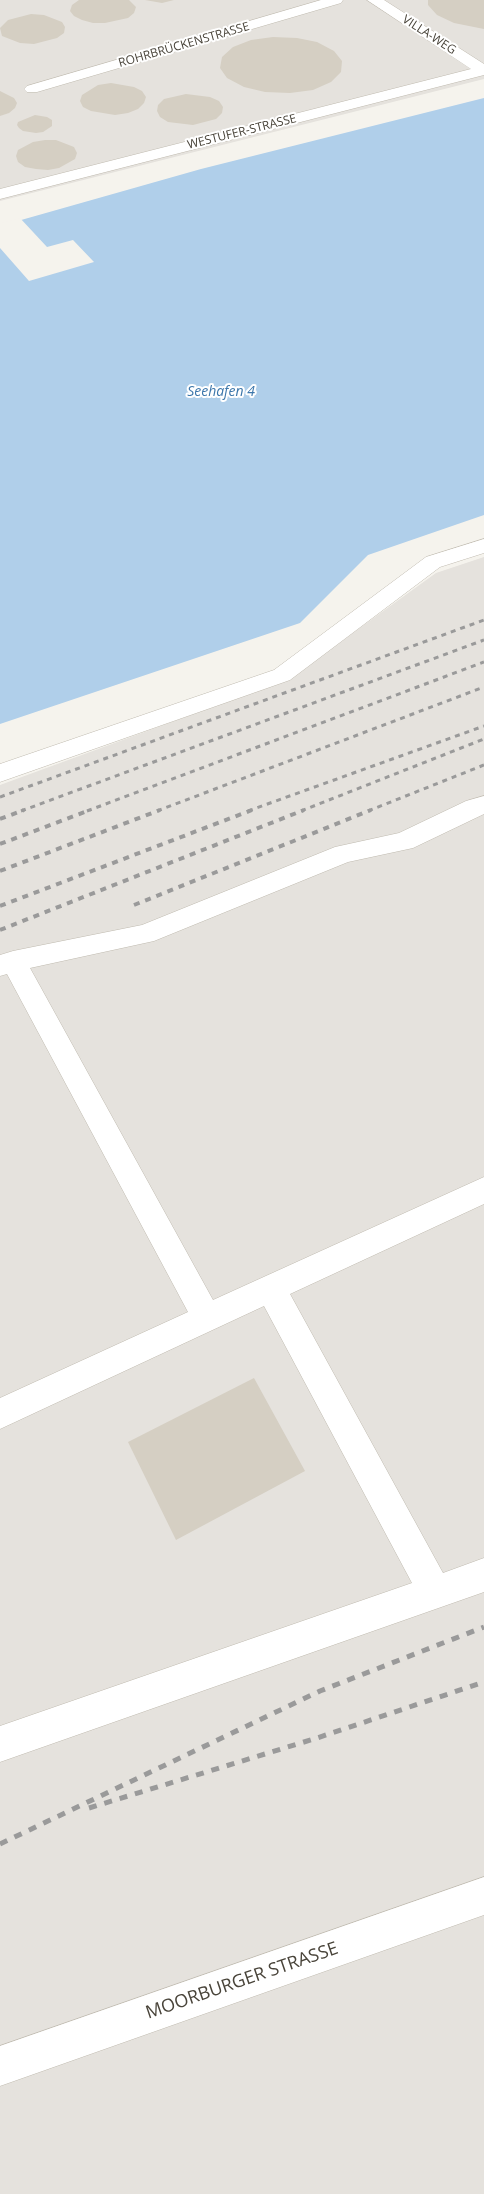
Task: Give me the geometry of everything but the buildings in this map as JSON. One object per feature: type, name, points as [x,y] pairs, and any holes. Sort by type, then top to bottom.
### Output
[{"type":"lane","name":"ROHRBRÜCKENSTRASSE","points":[[32,89],[336,0]]},
{"type":"lane","name":"VILLA-WEG","points":[[374,0],[484,70]]},
{"type":"lane","name":"WESTUFER-STRASSE","points":[[0,194],[484,70]]},
{"type":"lane","points":[[0,773],[282,675],[433,562],[484,546]]},
{"type":"lane","points":[[207,1318],[6,963],[145,934],[344,854],[404,840],[474,807],[484,805]]},
{"type":"lane","points":[[0,1414],[484,1190]]},
{"type":"lane","points":[[271,1289],[434,1592]]},
{"type":"lane","points":[[0,1744],[484,1575]]},
{"type":"lane","name":"MOORBURGER STRASSE","points":[[0,2066],[484,1896]]},
{"type":"shaded area","points":[[0,0],[484,0],[484,79],[0,201]]},
{"type":"shaded area","points":[[484,557],[484,2194],[0,2194],[0,785],[289,679],[436,573]]},
{"type":"water","name":"Seehafen 4","points":[[484,98],[484,515],[368,555],[300,623],[0,724],[0,226],[201,169]]},
{"type":"pier","points":[[20,218],[47,247],[73,240],[94,262],[29,281],[0,248],[0,223]]},
{"type":"railway","points":[[0,797],[484,620]]},
{"type":"railway","points":[[21,811],[484,640]]},
{"type":"railway","points":[[87,811],[484,662]]},
{"type":"railway","points":[[157,811],[484,687]]},
{"type":"railway","points":[[248,811],[484,726]]},
{"type":"railway","points":[[301,811],[484,739]]},
{"type":"railway","points":[[368,811],[484,765]]},
{"type":"railway","points":[[0,819],[24,810]]},
{"type":"railway","points":[[0,844],[90,810]]},
{"type":"railway","points":[[0,871],[160,810]]},
{"type":"railway","points":[[0,906],[252,810]]},
{"type":"railway","points":[[0,930],[304,810]]},
{"type":"railway","points":[[134,905],[371,810]]},
{"type":"railway","points":[[0,1844],[320,1691],[484,1627]]},
{"type":"railway","points":[[89,1808],[317,1738],[484,1682]]}]
